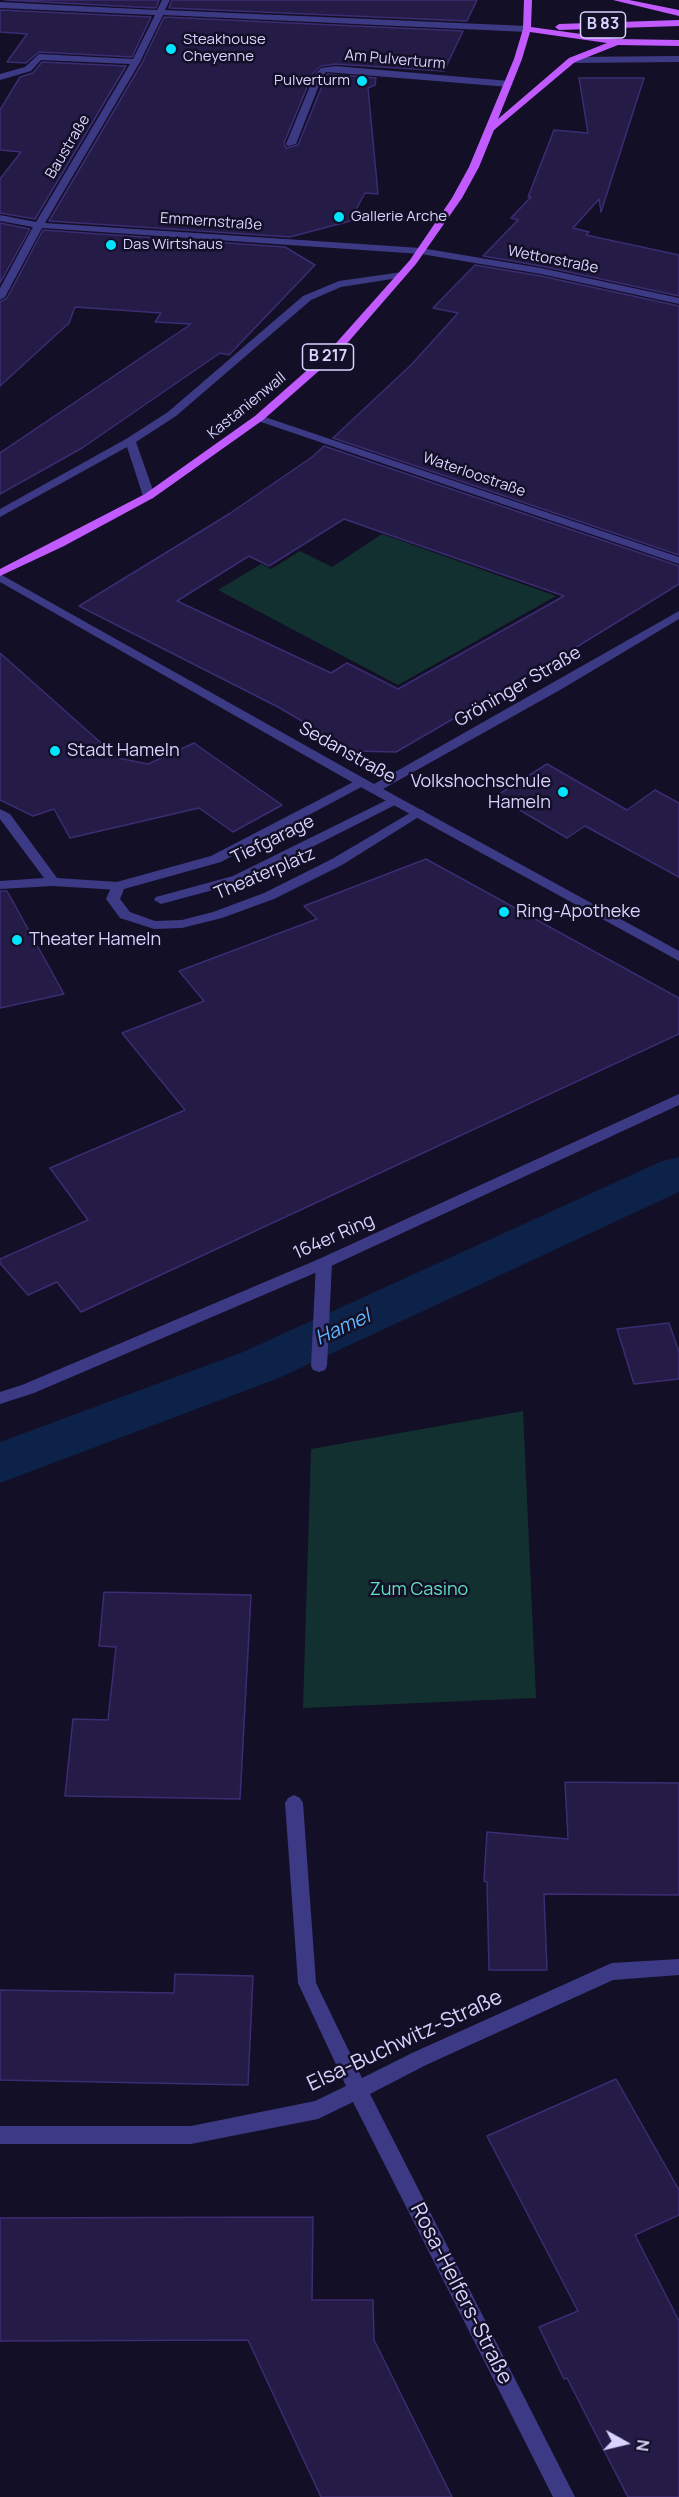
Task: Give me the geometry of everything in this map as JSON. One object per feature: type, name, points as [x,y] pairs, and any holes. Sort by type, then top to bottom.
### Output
[{"type":"main road","name":"Kastanienwall","points":[[0,575],[149,496],[259,418],[333,353],[402,275],[457,198],[491,129],[509,84],[527,29],[528,0]]},
{"type":"main road","name":"B 83","points":[[617,0],[676,11]]},
{"type":"main road","name":"B 83","points":[[527,29],[679,23]]},
{"type":"main road","name":"B 83","points":[[527,29],[617,42],[679,43]]},
{"type":"main road","points":[[491,129],[572,60],[617,42]]},
{"type":"street","name":"Baustraße","points":[[0,297],[39,225],[136,62],[166,0]]},
{"type":"street","points":[[0,5],[527,29]]},
{"type":"street","points":[[0,77],[28,69],[39,57],[136,62]]},
{"type":"street","points":[[572,60],[679,59]]},
{"type":"street","name":"Am Pulverturm","points":[[291,144],[320,74],[324,70],[335,69],[509,84]]},
{"type":"street","name":"Emmernstraße","points":[[0,218],[39,225],[421,251]]},
{"type":"street","name":"Wettorstraße","points":[[421,251],[541,271],[679,301]]},
{"type":"street","points":[[0,514],[130,441],[172,414],[307,298],[339,284],[402,275]]},
{"type":"street","name":"Waterloostraße","points":[[259,418],[679,561]]},
{"type":"street","points":[[130,441],[149,496]]},
{"type":"street","name":"Sedanstraße","points":[[0,575],[361,782],[679,957]]},
{"type":"street","name":"Gröninger Straße","points":[[374,789],[556,687],[679,614]]},
{"type":"street","name":"Theaterplatz","points":[[361,782],[216,859],[118,886],[113,899],[125,915],[154,925],[182,924],[217,915],[269,896],[337,862],[419,813]]},
{"type":"street","name":"Tiefgarage","points":[[161,900],[237,879],[395,800]]},
{"type":"street","points":[[0,813],[6,816],[53,882]]},
{"type":"street","points":[[0,885],[53,882],[118,886]]},
{"type":"street","name":"164er Ring","points":[[0,1398],[28,1389],[324,1263],[679,1099]]},
{"type":"street","points":[[319,1366],[324,1263]]},
{"type":"street","points":[[294,1803],[307,1983],[358,2091]]},
{"type":"street","name":"Elsa-Buchwitz-Straße","points":[[0,2135],[191,2135],[318,2110],[419,2059],[612,1972],[679,1967]]},
{"type":"street","name":"Rosa-Helfers-Straße","points":[[358,2091],[564,2497]]},
{"type":"green space","points":[[382,534],[556,596],[398,685],[218,590],[261,564],[271,569],[300,551],[332,567]]},
{"type":"green space","name":"Zum Casino","points":[[523,1411],[536,1698],[303,1708],[311,1449]]},
{"type":"building","points":[[5,0],[159,0],[156,8]]},
{"type":"building","points":[[172,0],[477,0],[467,21],[169,8]]},
{"type":"building","points":[[0,10],[151,17],[132,57],[39,52],[26,63],[7,62],[27,34],[0,32]]},
{"type":"building","points":[[164,17],[463,31],[444,71],[335,64],[321,66],[313,73],[284,143],[286,148],[298,145],[327,74],[376,78],[375,85],[368,88],[378,194],[365,193],[350,221],[290,237],[49,221],[142,63]]},
{"type":"building","points":[[42,62],[126,66],[35,219],[0,213],[0,179],[21,152],[0,150],[0,110],[20,77],[33,73]]},
{"type":"building","points":[[579,78],[644,78],[601,212],[599,199],[573,228],[589,232],[586,235],[679,255],[679,296],[483,256],[518,220],[511,218],[531,197],[528,197],[554,130],[588,133]]},
{"type":"building","points":[[0,223],[30,229],[0,283]]},
{"type":"building","points":[[43,230],[285,247],[315,265],[229,355],[220,353],[82,448],[0,494],[0,453],[191,324],[155,322],[161,313],[75,307],[69,323],[0,386],[0,302],[7,298]]},
{"type":"building","points":[[475,265],[541,276],[679,306],[679,555],[333,438],[412,364],[458,313],[433,308]]},
{"type":"building","points":[[324,446],[679,566],[679,584],[479,707],[477,705],[396,752],[353,751],[278,707],[79,606],[229,514],[312,457]],"holes":[[[344,519],[564,596],[398,689],[347,663],[331,673],[177,601],[249,556],[269,566]]]},
{"type":"building","name":"Stadt Hameln","points":[[0,653],[118,758],[148,764],[194,743],[282,805],[233,832],[199,808],[70,838],[54,809],[33,816],[0,800]]},
{"type":"building","points":[[547,764],[627,810],[655,790],[679,803],[679,877],[585,826],[567,838],[496,796]]},
{"type":"building","points":[[426,859],[679,998],[679,1034],[81,1312],[57,1282],[28,1295],[0,1263],[0,1259],[88,1220],[50,1168],[185,1110],[122,1033],[204,1001],[179,971],[317,919],[304,906]]},
{"type":"building","name":"Theater Hameln","points":[[0,891],[7,891],[64,994],[0,1008]]},
{"type":"building","points":[[669,1323],[679,1352],[679,1379],[634,1384],[617,1329]]},
{"type":"building","points":[[104,1592],[251,1595],[240,1799],[65,1796],[73,1719],[108,1720],[116,1647],[99,1646]]},
{"type":"building","points":[[565,1782],[679,1783],[679,1895],[544,1894],[547,1970],[489,1970],[487,1882],[484,1881],[487,1832],[568,1839]]},
{"type":"building","points":[[175,1974],[253,1976],[248,2085],[0,2080],[0,1990],[174,1993]]},
{"type":"building","points":[[616,2079],[679,2190],[679,2215],[635,2235],[679,2321],[679,2497],[628,2497],[567,2378],[564,2379],[539,2327],[578,2311],[487,2136]]},
{"type":"building","points":[[313,2217],[312,2300],[373,2300],[374,2340],[452,2497],[321,2497],[248,2340],[0,2341],[0,2218]]},
{"type":"waterway","name":"Hamel","points":[[0,1463],[261,1365],[679,1173]]},
{"type":"place","name":"Steakhouse Cheyenne","points":[[171,49]]},
{"type":"place","name":"Pulverturm","points":[[362,81]]},
{"type":"place","name":"Gallerie Arche","points":[[339,217]]},
{"type":"place","name":"Das Wirtshaus","points":[[111,245]]},
{"type":"place","name":"Stadt Hameln","points":[[55,751]]},
{"type":"place","name":"Volkshochschule Hameln","points":[[563,792]]},
{"type":"place","name":"Ring-Apotheke","points":[[504,912]]},
{"type":"place","name":"Theater Hameln","points":[[17,940]]}]
